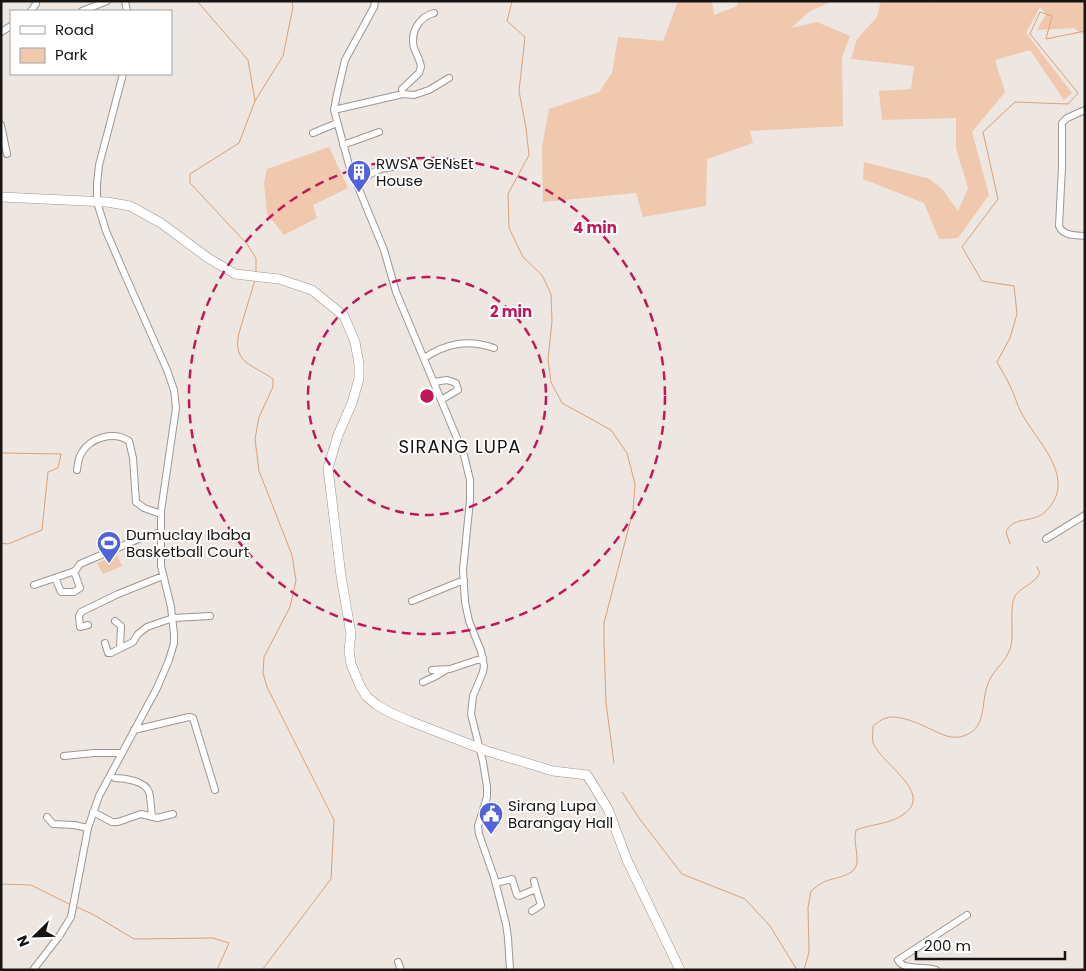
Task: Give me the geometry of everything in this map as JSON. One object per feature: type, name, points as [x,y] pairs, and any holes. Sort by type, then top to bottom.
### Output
[{"type":"main road","points":[[1,197],[119,204],[141,211],[161,223],[219,266],[235,274],[279,279],[312,290],[328,301],[344,316],[356,342],[359,379],[328,468],[341,576],[351,634],[351,664],[355,675],[368,697],[376,705],[390,713],[479,748],[553,771],[587,775],[608,809],[627,860],[680,970]]},
{"type":"street","points":[[84,10],[107,1]]},
{"type":"street","points":[[375,1],[374,7],[345,60],[334,110],[343,145],[384,250],[396,292],[464,455],[470,480],[464,580],[466,612],[483,658],[483,672],[471,706],[487,797],[478,826],[496,884],[508,938],[510,970]]},
{"type":"street","points":[[403,94],[402,89],[419,73],[421,67],[413,42],[417,24],[425,15],[434,13]]},
{"type":"street","points":[[33,970],[67,924],[74,906],[88,828],[99,796],[165,671],[174,643],[173,618],[161,566],[161,514],[176,408],[174,390],[110,240],[97,202],[99,165],[123,75]]},
{"type":"street","points":[[334,110],[403,94],[414,95],[448,78]]},
{"type":"street","points":[[1085,110],[1067,118],[1062,123],[1059,226],[1060,230],[1065,234],[1085,236]]},
{"type":"street","points":[[313,133],[337,123]]},
{"type":"street","points":[[1,125],[7,154]]},
{"type":"street","points":[[343,145],[379,132]]},
{"type":"street","points":[[356,181],[380,169],[401,162]]},
{"type":"street","points":[[424,358],[437,349],[449,345],[476,342],[494,348]]},
{"type":"street","points":[[434,382],[447,380],[456,383],[458,387],[456,393],[441,400]]},
{"type":"street","points":[[77,470],[79,456],[84,448],[94,440],[108,436],[124,437],[129,442],[133,458],[136,502],[144,508],[161,514]]},
{"type":"street","points":[[1046,539],[1085,515]]},
{"type":"street","points":[[34,585],[74,571],[80,564],[143,537],[161,532]]},
{"type":"street","points":[[55,578],[62,592],[74,592],[80,588],[74,571]]},
{"type":"street","points":[[88,625],[80,627],[79,614],[81,612],[118,594],[163,576]]},
{"type":"street","points":[[412,601],[464,580]]},
{"type":"street","points":[[104,643],[109,653],[133,642],[145,628],[173,618],[210,616]]},
{"type":"street","points":[[115,621],[121,626],[120,648]]},
{"type":"street","points":[[423,682],[446,670],[483,658]]},
{"type":"street","points":[[432,670],[446,670]]},
{"type":"street","points":[[134,730],[190,717],[193,718],[215,790]]},
{"type":"street","points":[[64,756],[121,753]]},
{"type":"street","points":[[115,778],[124,778],[146,788],[149,793],[152,817]]},
{"type":"street","points":[[94,812],[112,822],[118,822],[141,814],[157,818],[173,814]]},
{"type":"street","points":[[47,817],[53,824],[88,828]]},
{"type":"street","points":[[496,884],[512,879],[518,896],[536,889]]},
{"type":"street","points":[[532,911],[541,905],[534,881]]},
{"type":"street","points":[[936,970],[906,968],[898,960],[967,915]]},
{"type":"street","points":[[398,962],[401,970]]},
{"type":"green space","points":[[678,1],[712,1],[714,15],[737,6],[738,1],[833,1],[810,11],[791,28],[817,22],[850,36],[842,57],[843,126],[750,131],[753,143],[707,159],[706,206],[643,217],[636,193],[543,202],[542,147],[549,109],[599,92],[612,73],[618,37],[663,41]]},
{"type":"green space","points":[[881,1],[929,1],[930,3],[932,1],[1085,1],[1085,36],[1074,28],[1037,30],[1046,14],[1040,7],[1026,33],[1072,93],[1064,100],[1030,50],[995,60],[1005,92],[972,132],[989,195],[958,238],[939,239],[924,203],[863,179],[864,162],[930,179],[943,190],[958,211],[968,188],[956,148],[956,118],[882,120],[879,91],[911,89],[914,66],[851,59],[857,39],[877,17]]},
{"type":"green space","points":[[329,147],[348,188],[313,205],[317,218],[284,235],[267,214],[264,183],[267,169]]},
{"type":"green space","name":"Dumuclay Ibaba Basketball Court","points":[[117,555],[122,566],[103,574],[97,563]]},
{"type":"waterway","points":[[197,1],[248,60],[255,101],[239,143],[190,174],[190,183],[247,244],[256,258],[256,273]]},
{"type":"waterway","points":[[255,101],[283,56],[293,7],[292,1]]},
{"type":"waterway","points":[[512,1],[507,21],[525,37],[519,91],[529,155],[508,194],[509,228],[523,257],[542,275],[551,294],[552,321],[548,360],[551,382],[562,403],[611,430],[627,453],[635,484],[633,511],[604,623],[606,703],[614,763]]},
{"type":"waterway","points":[[1010,544],[1006,532],[1009,527],[1018,521],[1040,516],[1054,500],[1058,487],[1057,475],[1045,449],[1020,411],[1009,383],[997,362],[1010,338],[1017,314],[1014,286],[982,281],[962,247],[998,199],[983,132],[1015,102],[1068,104],[1078,93],[1030,34],[1040,12],[1052,16],[1046,39],[1085,31]]},
{"type":"waterway","points":[[255,280],[239,333],[239,351],[241,357],[246,362],[273,379],[273,387],[259,417],[255,439],[259,471],[292,555],[296,581],[290,607],[264,657],[263,673],[267,687],[334,820],[331,879],[262,970]]},
{"type":"waterway","points":[[1,453],[61,454],[58,468],[48,472],[42,530],[8,544],[1,543]]},
{"type":"waterway","points":[[804,970],[809,952],[808,907],[811,891],[828,880],[849,874],[856,867],[856,830],[893,820],[904,814],[912,805],[913,796],[909,787],[884,759],[873,742],[873,726],[884,719],[893,717],[915,722],[949,737],[961,737],[973,731],[981,719],[989,681],[1007,656],[1011,646],[1013,601],[1015,596],[1040,573],[1037,567]]},
{"type":"waterway","points":[[622,792],[639,818],[682,874],[745,899],[770,926],[797,970]]},
{"type":"waterway","points":[[1,884],[31,885],[71,905]]},
{"type":"waterway","points":[[75,906],[134,939],[213,938],[229,943],[217,970]]},
{"type":"place","name":"RWSA GENsEt House","points":[[359,193]]},
{"type":"place","name":"Dumuclay Ibaba Basketball Court","points":[[109,564]]},
{"type":"place","name":"Sirang Lupa Barangay Hall","points":[[491,835]]},
{"type":"district","name":"SIRANG LUPA","points":[[460,446]]}]
